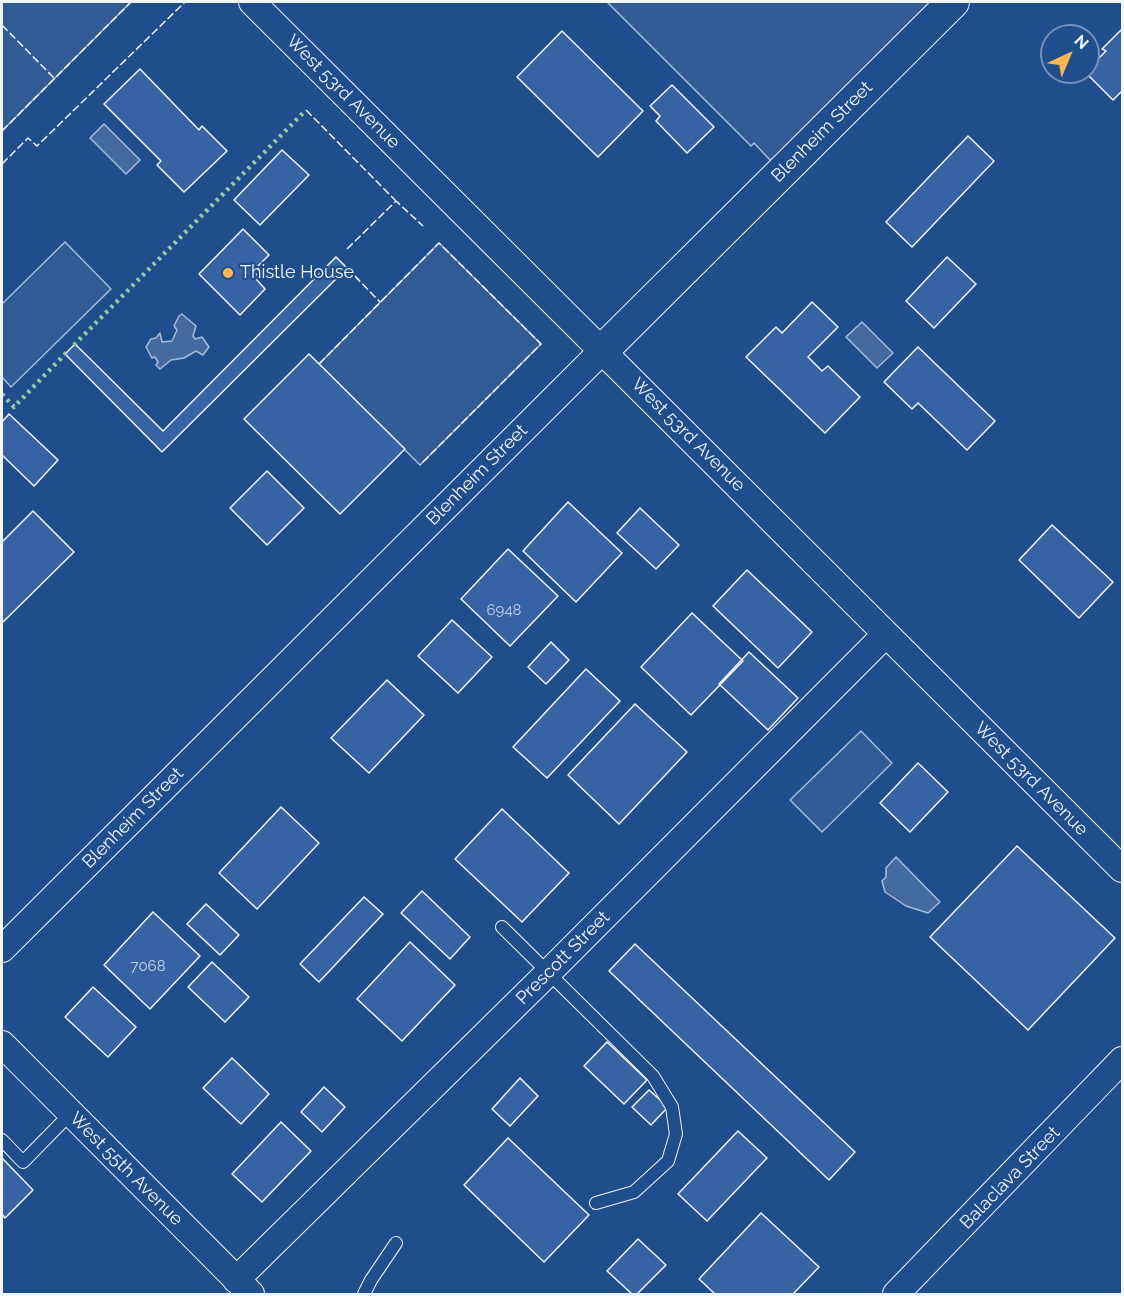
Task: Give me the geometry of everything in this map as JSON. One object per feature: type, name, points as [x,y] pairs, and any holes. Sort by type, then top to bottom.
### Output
[{"type":"street","name":"West 53rd Avenue","points":[[252,2],[1122,869]]},
{"type":"street","name":"Blenheim Street","points":[[2,949],[953,2]]},
{"type":"street","name":"Prescott Street","points":[[244,1287],[549,972],[886,634]]},
{"type":"street","name":"West 55th Avenue","points":[[2,1044],[244,1287]]},
{"type":"street","name":"Balaclava Street","points":[[896,1294],[1122,1060]]},
{"type":"lane","points":[[502,927],[653,1076],[672,1107],[676,1134],[669,1161],[634,1192],[596,1203]]},
{"type":"lane","points":[[2,1140],[23,1162],[71,1113]]},
{"type":"lane","points":[[364,1294],[396,1243]]},
{"type":"shaded area","points":[[2,2],[131,2],[2,131]]},
{"type":"shaded area","points":[[607,2],[933,2],[772,162],[754,143],[751,146]]},
{"type":"shaded area","points":[[104,124],[140,160],[126,174],[90,138]]},
{"type":"shaded area","points":[[65,242],[111,289],[11,387],[2,377],[2,304]]},
{"type":"shaded area","points":[[439,243],[541,344],[420,465],[319,364]]},
{"type":"shaded area","points":[[182,314],[196,326],[193,336],[195,339],[202,337],[209,347],[203,355],[196,351],[184,358],[171,360],[160,369],[156,365],[158,362],[155,357],[152,358],[146,347],[151,339],[156,338],[160,333],[162,342],[172,341],[177,330],[174,326]]},
{"type":"shaded area","points":[[862,322],[893,353],[877,368],[846,337]]},
{"type":"shaded area","points":[[861,731],[892,763],[822,832],[790,800]]},
{"type":"shaded area","points":[[896,857],[940,902],[928,913],[906,906],[885,892],[882,881],[886,877],[886,868]]},
{"type":"building","points":[[1122,29],[1122,91],[1113,100],[1097,84],[1100,84],[1100,57],[1106,51],[1102,49]]},
{"type":"building","points":[[562,31],[643,111],[598,157],[517,77]]},
{"type":"building","points":[[140,69],[199,130],[202,126],[227,151],[184,192],[157,165],[161,161],[104,104]]},
{"type":"building","points":[[672,85],[714,127],[687,153],[656,121],[660,116],[650,106]]},
{"type":"building","points":[[968,136],[994,161],[912,247],[886,222]]},
{"type":"building","points":[[282,150],[309,175],[260,225],[234,200]]},
{"type":"building","name":"Thistle House","points":[[243,229],[269,255],[253,271],[265,289],[240,315],[199,274]]},
{"type":"building","points":[[336,257],[347,268],[162,452],[65,354],[75,344],[163,431]]},
{"type":"building","points":[[947,257],[976,284],[934,328],[906,301]]},
{"type":"building","points":[[812,302],[838,327],[808,357],[822,371],[828,366],[860,397],[825,433],[746,357],[776,327],[782,333]]},
{"type":"building","points":[[918,347],[995,421],[967,450],[918,403],[912,409],[884,382]]},
{"type":"building","points":[[309,354],[405,449],[340,514],[244,419]]},
{"type":"building","points":[[9,414],[58,460],[34,486],[2,455],[2,422]]},
{"type":"building","points":[[267,471],[304,508],[267,545],[230,508]]},
{"type":"building","points":[[568,502],[622,553],[576,602],[523,551]]},
{"type":"building","points":[[640,508],[679,545],[656,569],[617,533]]},
{"type":"building","points":[[33,511],[74,552],[2,623],[2,542]]},
{"type":"building","points":[[1052,525],[1113,582],[1079,618],[1019,560]]},
{"type":"building","points":[[508,549],[558,596],[510,646],[461,599]]},
{"type":"building","points":[[747,570],[812,632],[778,668],[713,606]]},
{"type":"building","points":[[692,613],[743,661],[691,715],[641,667]]},
{"type":"building","points":[[452,620],[492,657],[458,693],[418,656]]},
{"type":"building","points":[[551,642],[569,660],[546,684],[528,667]]},
{"type":"building","points":[[749,652],[798,698],[768,730],[719,684]]},
{"type":"building","points":[[586,669],[620,701],[547,778],[513,747]]},
{"type":"building","points":[[387,680],[424,715],[369,773],[331,738]]},
{"type":"building","points":[[635,704],[687,752],[619,824],[568,775]]},
{"type":"building","points":[[918,763],[948,792],[910,832],[880,803]]},
{"type":"building","points":[[281,807],[319,843],[257,909],[219,873]]},
{"type":"building","points":[[502,809],[569,873],[522,922],[455,859]]},
{"type":"building","points":[[1017,846],[1115,938],[1028,1030],[930,937]]},
{"type":"building","points":[[422,891],[470,937],[450,959],[401,913]]},
{"type":"building","points":[[364,897],[383,914],[319,982],[300,964]]},
{"type":"building","points":[[206,904],[239,935],[220,955],[187,924]]},
{"type":"building","points":[[153,912],[200,956],[150,1009],[104,965]]},
{"type":"building","points":[[410,942],[455,985],[402,1041],[357,999]]},
{"type":"building","points":[[635,944],[855,1152],[829,1180],[609,971]]},
{"type":"building","points":[[212,962],[249,997],[225,1022],[188,987]]},
{"type":"building","points":[[93,987],[136,1027],[108,1057],[65,1017]]},
{"type":"building","points":[[607,1042],[647,1080],[624,1104],[584,1066]]},
{"type":"building","points":[[232,1058],[269,1094],[241,1124],[203,1088]]},
{"type":"building","points":[[520,1078],[538,1096],[510,1126],[492,1109]]},
{"type":"building","points":[[324,1087],[345,1107],[322,1132],[301,1112]]},
{"type":"building","points":[[649,1090],[668,1107],[651,1125],[632,1107]]},
{"type":"building","points":[[281,1122],[311,1151],[262,1202],[232,1174]]},
{"type":"building","points":[[738,1131],[767,1158],[707,1221],[678,1194]]},
{"type":"building","points":[[508,1138],[589,1215],[544,1262],[464,1185]]},
{"type":"building","points":[[2,1158],[33,1190],[5,1218],[2,1214]]},
{"type":"building","points":[[761,1213],[819,1267],[793,1294],[715,1294],[699,1279]]},
{"type":"building","points":[[638,1239],[666,1265],[637,1294],[632,1294],[607,1271]]},
{"type":"hedge","points":[[74,345],[306,110]]},
{"type":"hedge","points":[[2,394],[14,407],[68,351]]},
{"type":"fence","points":[[2,131],[131,2]]},
{"type":"fence","points":[[2,164],[28,138],[37,146],[185,2]]},
{"type":"fence","points":[[2,25],[55,79]]},
{"type":"fence","points":[[306,110],[396,201]]},
{"type":"fence","points":[[347,249],[396,201],[423,226]]},
{"type":"fence","points":[[319,364],[439,243],[541,344],[420,465]]},
{"type":"fence","points":[[347,268],[380,302]]},
{"type":"place","name":"Thistle House","points":[[228,273]]}]
